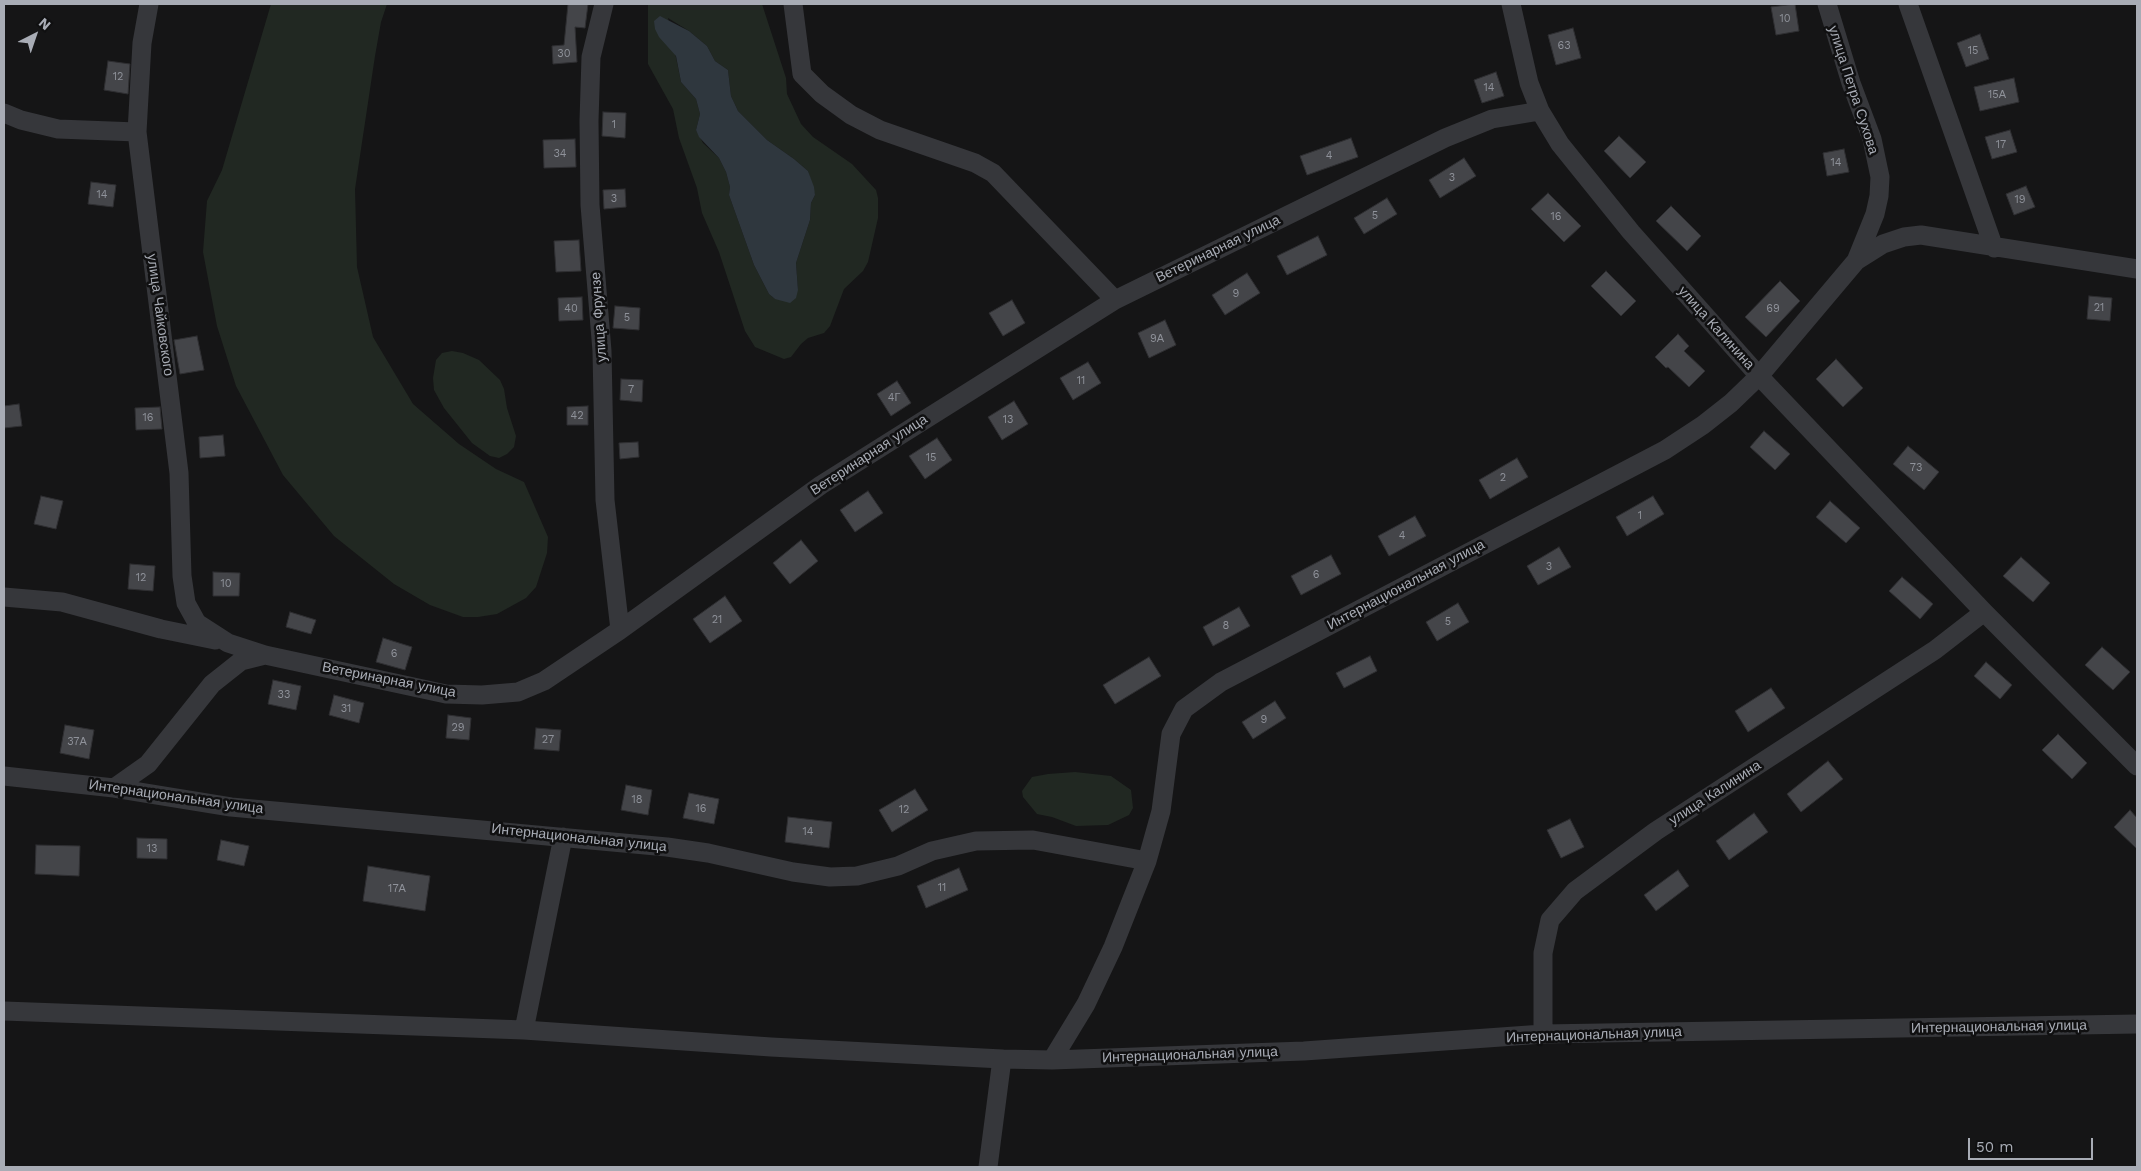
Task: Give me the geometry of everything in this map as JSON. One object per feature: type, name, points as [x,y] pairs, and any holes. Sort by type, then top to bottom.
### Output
[{"type":"street","name":"улица Чайковского","points":[[149,4],[142,43],[137,132],[180,473],[182,576],[186,603],[197,623]]},
{"type":"street","name":"улица Фрунзе","points":[[604,4],[592,57],[589,121],[590,205],[602,351],[605,500],[620,630]]},
{"type":"street","points":[[793,4],[802,74],[822,94],[851,115],[880,130],[975,163],[993,173],[1115,300]]},
{"type":"street","name":"улица Калинина","points":[[1511,4],[1529,83],[1540,111],[1560,144],[1631,232],[1759,376],[1984,612],[2137,766]]},
{"type":"street","name":"улица Петра Сухова","points":[[1827,4],[1850,83],[1872,139],[1880,177],[1879,196],[1875,214],[1856,261]]},
{"type":"street","points":[[1908,4],[1994,248]]},
{"type":"street","name":"Ветеринарная улица","points":[[197,623],[228,642],[265,655],[446,694],[482,695],[518,692],[544,681],[620,630],[821,485],[1115,300],[1446,138],[1492,119],[1540,111]]},
{"type":"street","points":[[4,113],[21,120],[58,129],[137,132]]},
{"type":"street","name":"улица Петра Сухова","points":[[1759,376],[1856,261],[1882,244],[1904,237],[1921,235],[2137,269]]},
{"type":"street","name":"Интернациональная улица","points":[[1052,1060],[1086,1004],[1113,947],[1147,861],[1161,811],[1170,734],[1184,709],[1221,682],[1665,450],[1703,425],[1731,403],[1759,376]]},
{"type":"street","points":[[4,597],[62,602],[161,629],[228,642]]},
{"type":"street","name":"улица Калинина","points":[[1543,1034],[1543,953],[1550,920],[1575,891],[1656,831],[1935,650],[1984,612]]},
{"type":"street","points":[[114,788],[148,764],[212,684],[241,660],[265,655]]},
{"type":"street","name":"Интернациональная улица","points":[[4,776],[114,788],[231,807],[667,846],[793,872],[830,877],[858,876],[898,866],[938,849],[976,841],[1033,840],[1147,861]]},
{"type":"street","points":[[524,1030],[563,837]]},
{"type":"street","name":"Интернациональная улица","points":[[4,1010],[524,1030],[1002,1060],[1304,1051],[1543,1034],[2137,1024]]},
{"type":"street","points":[[988,1167],[1002,1060]]},
{"type":"shaded area","points":[[271,4],[387,4],[381,22],[375,56],[355,189],[357,267],[373,337],[413,404],[459,444],[496,469],[524,482],[548,537],[547,553],[536,587],[526,598],[497,614],[463,617],[430,605],[394,584],[334,536],[283,475],[236,386],[217,326],[203,252],[207,201],[222,170]]},
{"type":"shaded area","points":[[648,4],[762,4],[786,78],[787,94],[801,124],[813,137],[852,164],[876,190],[878,218],[868,262],[863,271],[844,289],[830,326],[824,333],[808,338],[791,357],[784,359],[755,347],[745,331],[719,252],[702,213],[697,188],[679,138],[673,109],[648,64]],"holes":[[[668,18],[689,31],[707,46],[715,61],[728,70],[731,96],[738,111],[767,140],[808,171],[815,195],[811,203],[810,220],[796,263],[798,290],[775,299],[769,294],[754,265],[729,195],[730,187],[726,172],[719,158],[703,143],[696,130],[700,114],[696,99],[681,82]]]},
{"type":"shaded area","points":[[660,16],[689,31],[707,46],[715,61],[728,70],[731,96],[738,111],[767,140],[808,171],[815,195],[811,203],[810,220],[796,263],[798,290],[796,298],[790,303],[775,299],[769,294],[754,265],[729,195],[730,187],[726,172],[719,158],[699,137],[696,130],[700,114],[696,99],[681,82],[676,56],[659,37],[655,29],[654,21]]},
{"type":"shaded area","points":[[452,351],[463,353],[479,360],[500,380],[504,389],[507,408],[516,436],[514,447],[507,454],[499,458],[490,456],[472,443],[444,408],[434,390],[433,378],[436,360],[442,353]]},
{"type":"shaded area","points":[[1075,772],[1111,776],[1131,790],[1133,808],[1129,815],[1108,825],[1076,826],[1052,817],[1037,814],[1023,797],[1022,791],[1032,777]]},
{"type":"building","points":[[568,4],[588,4],[585,28],[575,27],[577,62],[553,64],[552,46],[564,45]]},
{"type":"building","points":[[1795,4],[1799,31],[1776,35],[1771,7]]},
{"type":"building","points":[[1573,28],[1581,58],[1556,65],[1548,35]]},
{"type":"building","points":[[1980,34],[1989,59],[1966,67],[1957,43]]},
{"type":"building","points":[[108,61],[130,64],[128,94],[104,90]]},
{"type":"building","points":[[1496,72],[1504,96],[1482,103],[1474,80]]},
{"type":"building","points":[[2014,78],[2019,102],[1980,111],[1974,87]]},
{"type":"building","points":[[603,112],[626,113],[625,138],[602,136]]},
{"type":"building","points":[[2010,130],[2017,152],[1992,159],[1985,137]]},
{"type":"building","points":[[1619,136],[1646,162],[1630,178],[1604,151]]},
{"type":"building","points":[[1351,138],[1358,157],[1307,175],[1300,156]]},
{"type":"building","points":[[575,139],[576,167],[544,168],[543,140]]},
{"type":"building","points":[[1844,149],[1849,172],[1827,176],[1823,153]]},
{"type":"building","points":[[1464,158],[1476,176],[1440,198],[1429,180]]},
{"type":"building","points":[[91,182],[116,185],[113,207],[88,204]]},
{"type":"building","points":[[2026,186],[2035,207],[2014,215],[2006,194]]},
{"type":"building","points":[[625,189],[626,207],[604,209],[603,190]]},
{"type":"building","points":[[1548,193],[1581,226],[1564,242],[1531,209]]},
{"type":"building","points":[[1387,198],[1397,214],[1364,234],[1354,218]]},
{"type":"building","points":[[1671,206],[1701,236],[1687,251],[1656,221]]},
{"type":"building","points":[[1318,236],[1327,255],[1287,275],[1277,256]]},
{"type":"building","points":[[579,240],[581,271],[556,272],[554,241]]},
{"type":"building","points":[[1606,271],[1636,301],[1621,316],[1591,286]]},
{"type":"building","points":[[1247,273],[1260,293],[1225,315],[1212,295]]},
{"type":"building","points":[[1780,281],[1800,301],[1766,337],[1745,317]]},
{"type":"building","points":[[2089,296],[2112,298],[2110,321],[2087,319]]},
{"type":"building","points":[[582,297],[583,320],[559,321],[558,298]]},
{"type":"building","points":[[1012,300],[1025,323],[1003,336],[989,313]]},
{"type":"building","points":[[615,306],[640,308],[639,330],[613,328]]},
{"type":"building","points":[[1165,320],[1176,345],[1149,358],[1138,333]]},
{"type":"building","points":[[1678,334],[1689,346],[1684,351],[1705,371],[1689,387],[1655,357]]},
{"type":"building","points":[[197,336],[204,370],[180,374],[174,340]]},
{"type":"building","points":[[1836,359],[1863,388],[1843,407],[1816,379]]},
{"type":"building","points":[[1088,362],[1101,383],[1073,400],[1060,378]]},
{"type":"building","points":[[621,379],[643,380],[642,402],[620,400]]},
{"type":"building","points":[[897,381],[911,403],[891,416],[877,394]]},
{"type":"building","points":[[1014,401],[1028,424],[1002,440],[988,417]]},
{"type":"building","points":[[19,404],[22,426],[4,428],[4,406]]},
{"type":"building","points":[[588,406],[588,425],[567,425],[567,407]]},
{"type":"building","points":[[160,407],[162,429],[136,430],[135,408]]},
{"type":"building","points":[[1764,431],[1790,454],[1775,470],[1750,447]]},
{"type":"building","points":[[223,435],[225,456],[200,458],[199,437]]},
{"type":"building","points":[[937,438],[952,460],[925,479],[909,456]]},
{"type":"building","points":[[638,442],[639,457],[620,459],[619,443]]},
{"type":"building","points":[[1908,446],[1939,472],[1924,490],[1893,464]]},
{"type":"building","points":[[1517,458],[1528,477],[1490,499],[1479,480]]},
{"type":"building","points":[[868,491],[883,513],[855,532],[840,510]]},
{"type":"building","points":[[41,496],[63,501],[56,529],[34,524]]},
{"type":"building","points":[[1653,496],[1664,514],[1627,536],[1616,517]]},
{"type":"building","points":[[1830,501],[1860,528],[1846,543],[1816,517]]},
{"type":"building","points":[[1415,516],[1426,536],[1389,556],[1378,536]]},
{"type":"building","points":[[801,540],[818,561],[790,584],[773,563]]},
{"type":"building","points":[[1559,547],[1571,567],[1538,585],[1527,566]]},
{"type":"building","points":[[1331,555],[1341,574],[1301,595],[1291,576]]},
{"type":"building","points":[[2021,557],[2050,583],[2033,602],[2003,576]]},
{"type":"building","points":[[130,564],[155,566],[153,591],[128,589]]},
{"type":"building","points":[[213,572],[240,573],[239,596],[213,596]]},
{"type":"building","points":[[1902,577],[1933,604],[1920,619],[1889,591]]},
{"type":"building","points":[[725,596],[742,621],[710,643],[693,619]]},
{"type":"building","points":[[1458,603],[1469,622],[1437,641],[1426,622]]},
{"type":"building","points":[[1239,607],[1250,626],[1213,646],[1203,627]]},
{"type":"building","points":[[290,612],[316,620],[311,634],[286,627]]},
{"type":"building","points":[[383,638],[412,647],[405,670],[376,662]]},
{"type":"building","points":[[2102,647],[2130,672],[2113,690],[2085,665]]},
{"type":"building","points":[[1370,656],[1377,671],[1344,688],[1336,673]]},
{"type":"building","points":[[1149,657],[1161,676],[1115,704],[1103,685]]},
{"type":"building","points":[[1986,662],[2012,685],[2000,699],[1974,676]]},
{"type":"building","points":[[273,680],[301,686],[296,710],[268,704]]},
{"type":"building","points":[[1771,688],[1785,708],[1748,732],[1735,711]]},
{"type":"building","points":[[334,695],[364,703],[359,723],[329,715]]},
{"type":"building","points":[[1275,701],[1286,718],[1253,739],[1242,722]]},
{"type":"building","points":[[448,715],[471,718],[469,740],[446,738]]},
{"type":"building","points":[[65,725],[94,730],[89,759],[60,753]]},
{"type":"building","points":[[536,728],[561,730],[559,751],[534,749]]},
{"type":"building","points":[[2058,734],[2087,763],[2072,779],[2042,750]]},
{"type":"building","points":[[1828,761],[1843,779],[1801,812],[1787,794]]},
{"type":"building","points":[[626,785],[652,790],[648,815],[621,810]]},
{"type":"building","points":[[915,789],[928,810],[892,832],[879,810]]},
{"type":"building","points":[[689,793],[719,799],[714,824],[683,818]]},
{"type":"building","points":[[2130,810],[2137,818],[2137,849],[2114,827]]},
{"type":"building","points":[[1754,813],[1768,832],[1729,860],[1716,841]]},
{"type":"building","points":[[788,817],[832,822],[829,848],[785,842]]},
{"type":"building","points":[[1570,819],[1584,847],[1561,858],[1547,830]]},
{"type":"building","points":[[137,838],[167,839],[167,859],[137,858]]},
{"type":"building","points":[[221,840],[249,846],[244,866],[217,860]]},
{"type":"building","points":[[36,845],[80,846],[79,876],[35,874]]},
{"type":"building","points":[[368,866],[430,876],[425,911],[363,901]]},
{"type":"building","points":[[959,868],[968,890],[926,908],[917,886]]},
{"type":"building","points":[[1678,870],[1689,886],[1656,911],[1644,895]]}]
